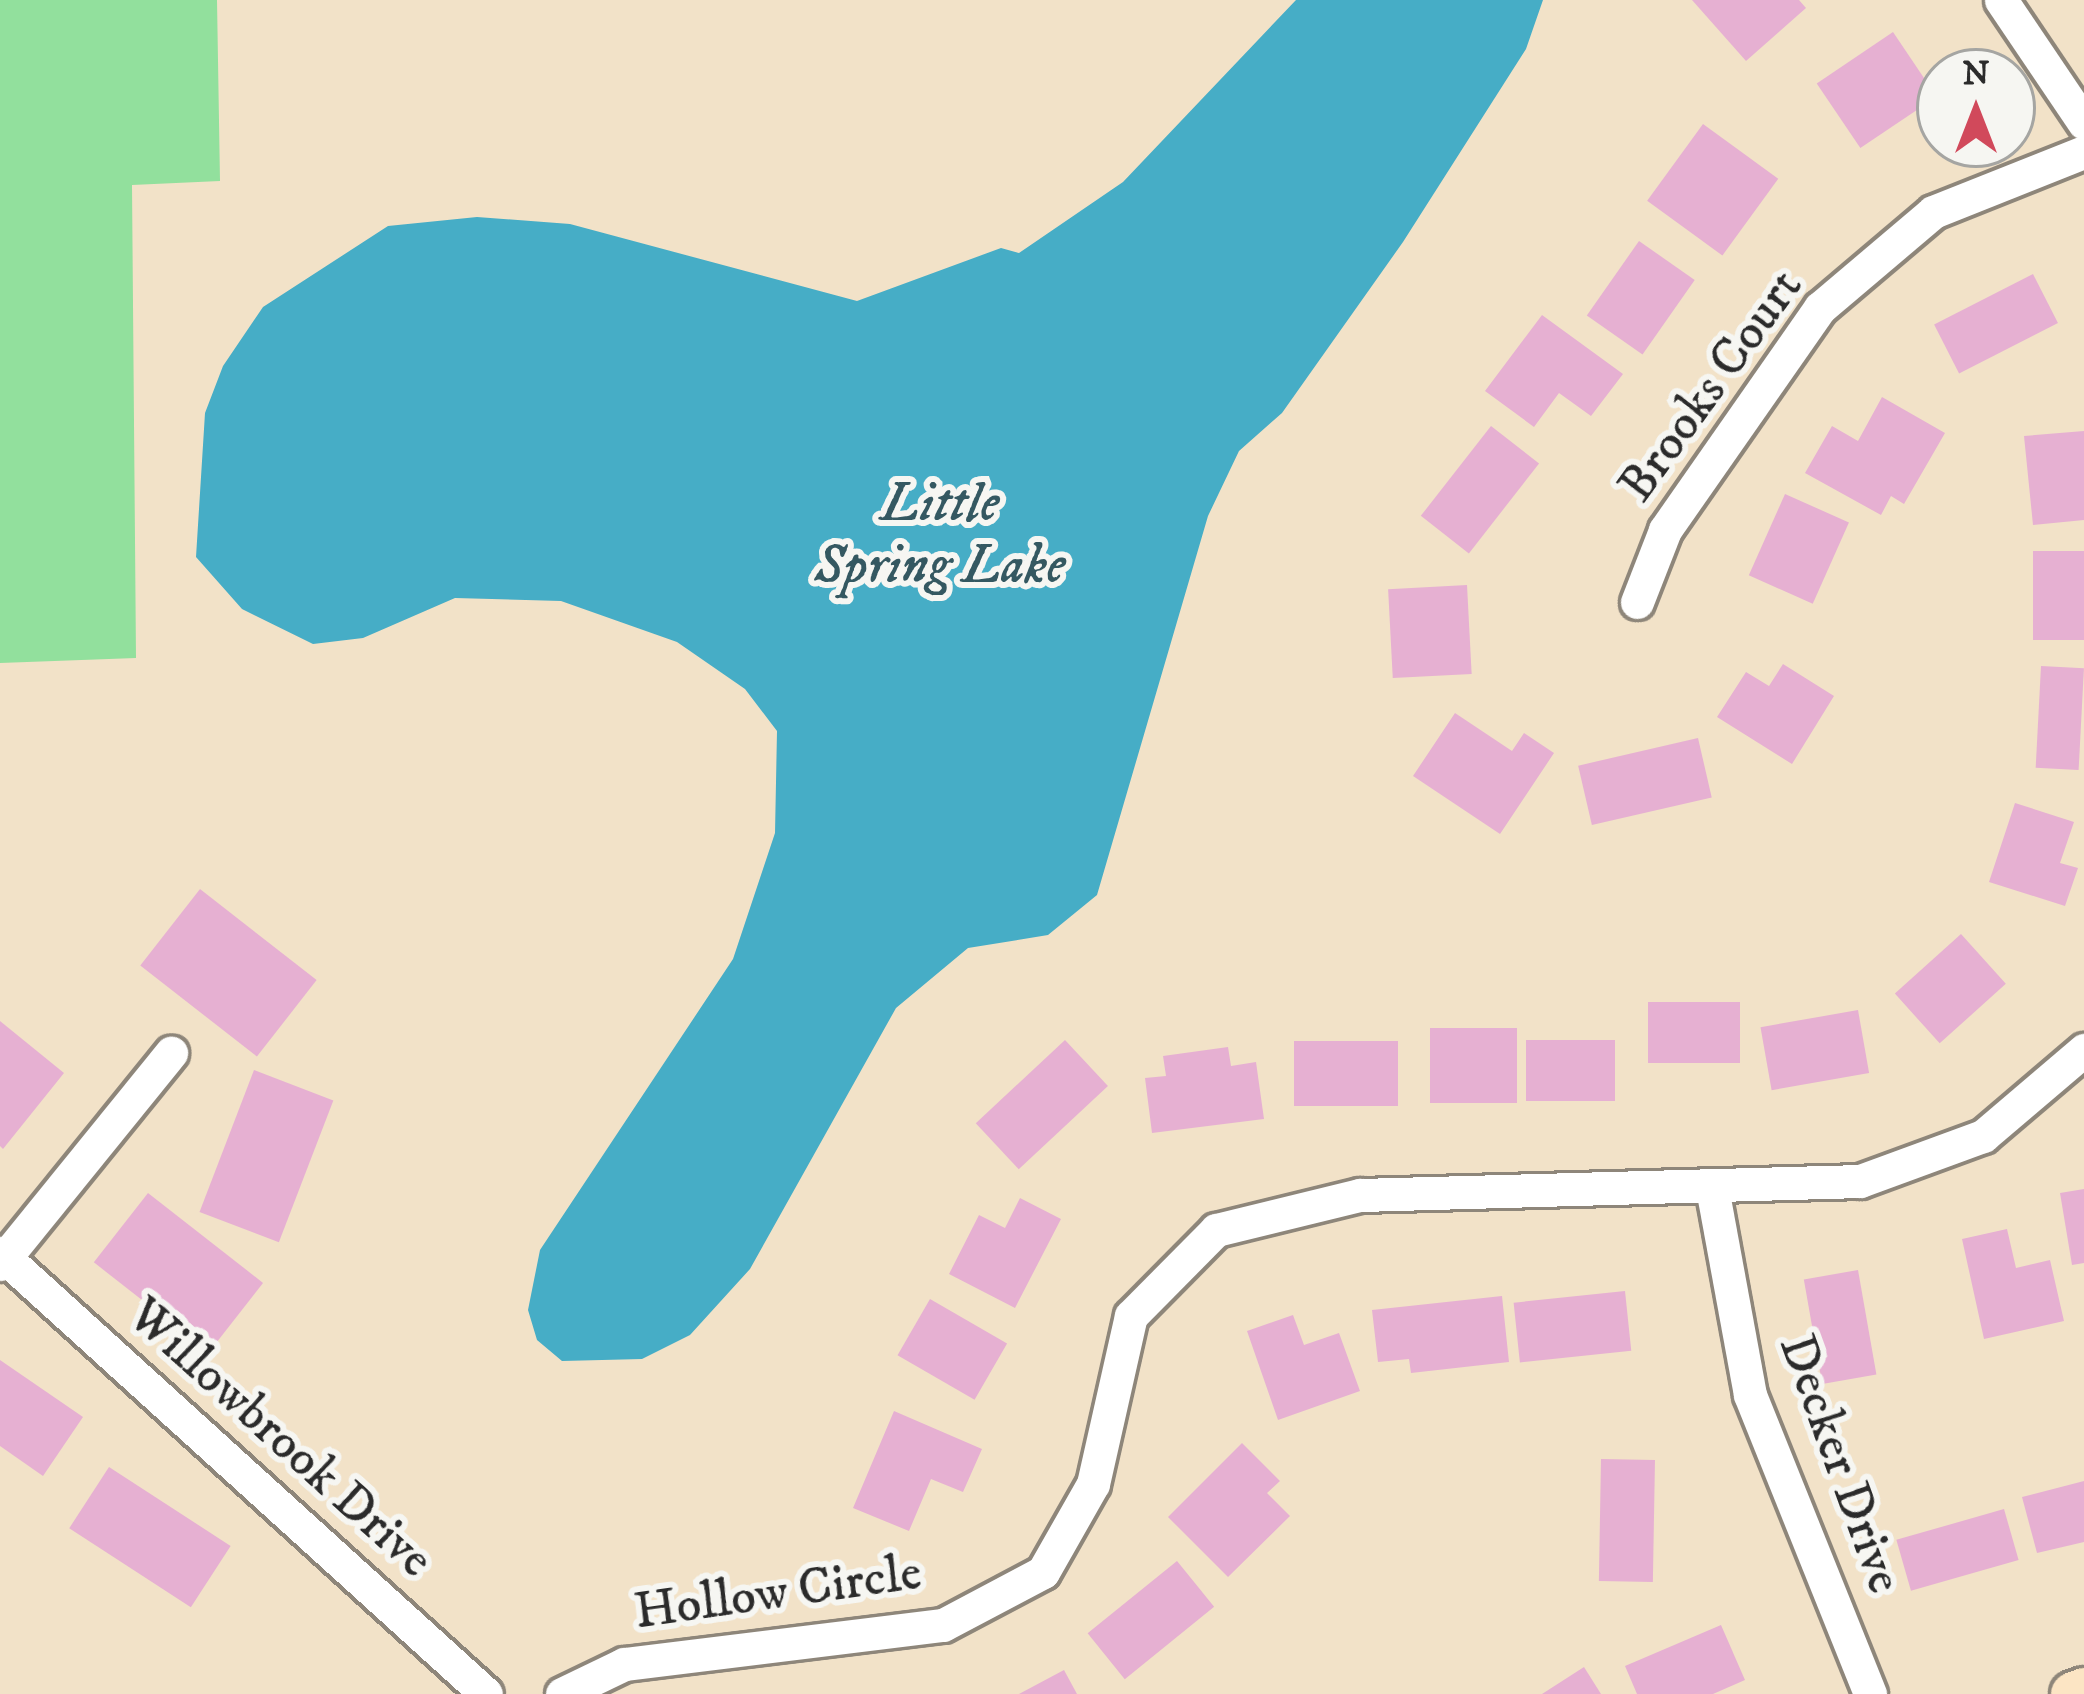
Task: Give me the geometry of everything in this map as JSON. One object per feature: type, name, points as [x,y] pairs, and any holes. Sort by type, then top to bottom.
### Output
[{"type":"street","points":[[2001,0],[2084,123]]},
{"type":"street","name":"Brooks Court","points":[[1637,602],[1665,530],[1820,308],[1933,212],[2084,152]]},
{"type":"street","name":"Hollow Circle","points":[[562,1694],[624,1664],[943,1625],[1043,1573],[1093,1484],[1131,1316],[1216,1229],[1360,1195],[1712,1193],[1860,1180],[1983,1136],[2084,1050]]},
{"type":"street","name":"Willowbrook Drive","points":[[171,1053],[2,1258],[486,1694]]},
{"type":"street","name":"Decker Drive","points":[[1712,1193],[1750,1395],[1870,1694]]},
{"type":"street","points":[[2073,1694],[2084,1690]]},
{"type":"green space","points":[[0,0],[217,0],[220,181],[132,185],[136,658],[0,663]]},
{"type":"water","name":"Little Spring Lake","points":[[1296,0],[1543,0],[1526,49],[1403,242],[1282,413],[1239,451],[1208,516],[1097,895],[1048,935],[968,948],[896,1008],[750,1269],[690,1335],[642,1359],[562,1361],[537,1340],[528,1310],[540,1250],[733,959],[775,833],[777,731],[745,689],[677,642],[561,601],[455,598],[363,638],[313,644],[242,609],[196,557],[205,413],[223,366],[263,307],[388,226],[477,217],[570,224],[857,301],[1001,248],[1019,253],[1123,182]]},
{"type":"building","points":[[1692,0],[1799,0],[1806,8],[1746,61]]},
{"type":"building","points":[[1893,32],[1916,66],[1916,111],[1860,148],[1817,83]]},
{"type":"building","points":[[1703,124],[1778,179],[1722,256],[1647,201]]},
{"type":"building","points":[[1639,241],[1695,280],[1643,355],[1587,316]]},
{"type":"building","points":[[2033,274],[2058,323],[1959,373],[1934,324]]},
{"type":"building","points":[[1542,315],[1623,374],[1591,416],[1559,393],[1534,427],[1485,391]]},
{"type":"building","points":[[1882,397],[1945,433],[1904,504],[1891,496],[1881,515],[1805,473],[1832,426],[1858,441]]},
{"type":"building","points":[[1491,426],[1539,464],[1469,553],[1421,516]]},
{"type":"building","points":[[2084,431],[2084,520],[2033,525],[2024,436]]},
{"type":"building","points":[[1785,494],[1849,522],[1813,604],[1749,575]]},
{"type":"building","points":[[2033,551],[2084,551],[2084,640],[2033,640]]},
{"type":"building","points":[[1467,585],[1472,674],[1393,678],[1388,589]]},
{"type":"building","points":[[1783,664],[1834,696],[1792,764],[1717,717],[1746,672],[1769,686]]},
{"type":"building","points":[[2041,666],[2084,668],[2079,770],[2036,768]]},
{"type":"building","points":[[1455,713],[1512,751],[1524,733],[1554,753],[1500,834],[1413,776]]},
{"type":"building","points":[[1698,738],[1712,797],[1592,825],[1578,766]]},
{"type":"building","points":[[2015,803],[2074,822],[2060,863],[2078,868],[2065,906],[1989,882]]},
{"type":"building","points":[[200,889],[317,980],[257,1057],[140,965]]},
{"type":"building","points":[[1961,934],[2006,984],[1940,1043],[1895,994]]},
{"type":"building","points":[[1648,1002],[1740,1002],[1740,1063],[1648,1063]]},
{"type":"building","points":[[1858,1010],[1869,1073],[1772,1090],[1761,1027]]},
{"type":"building","points":[[0,1021],[64,1073],[3,1149],[0,1146]]},
{"type":"building","points":[[1430,1028],[1517,1028],[1517,1103],[1430,1103]]},
{"type":"building","points":[[1065,1040],[1108,1086],[1019,1169],[976,1123]]},
{"type":"building","points":[[1526,1040],[1615,1040],[1615,1101],[1526,1101]]},
{"type":"building","points":[[1294,1041],[1398,1041],[1398,1106],[1294,1106]]},
{"type":"building","points":[[1228,1047],[1231,1066],[1256,1062],[1264,1119],[1152,1133],[1145,1078],[1166,1076],[1163,1056]]},
{"type":"building","points":[[254,1070],[333,1100],[279,1242],[200,1212]]},
{"type":"building","points":[[2084,1189],[2084,1263],[2072,1265],[2060,1193]]},
{"type":"building","points":[[148,1193],[263,1283],[209,1352],[94,1262]]},
{"type":"building","points":[[1020,1198],[1061,1219],[1015,1308],[949,1274],[979,1215],[1005,1228]]},
{"type":"building","points":[[2007,1229],[2016,1268],[2050,1260],[2064,1321],[1984,1339],[1962,1239]]},
{"type":"building","points":[[1858,1270],[1876,1374],[1822,1384],[1804,1280]]},
{"type":"building","points":[[1625,1291],[1631,1351],[1520,1362],[1514,1303]]},
{"type":"building","points":[[1502,1296],[1509,1362],[1411,1373],[1409,1359],[1378,1362],[1372,1310]]},
{"type":"building","points":[[930,1299],[1007,1344],[975,1400],[898,1355]]},
{"type":"building","points":[[1293,1315],[1304,1345],[1339,1333],[1360,1391],[1278,1420],[1247,1331]]},
{"type":"building","points":[[0,1360],[83,1417],[43,1476],[0,1446]]},
{"type":"building","points":[[894,1411],[982,1449],[963,1492],[931,1479],[909,1531],[853,1508]]},
{"type":"building","points":[[1242,1443],[1280,1481],[1267,1493],[1290,1516],[1228,1577],[1168,1517]]},
{"type":"building","points":[[1601,1459],[1655,1460],[1653,1582],[1599,1581]]},
{"type":"building","points":[[109,1467],[231,1546],[191,1607],[69,1528]]},
{"type":"building","points":[[2084,1481],[2084,1542],[2037,1553],[2022,1497]]},
{"type":"building","points":[[2004,1509],[2019,1560],[1911,1591],[1896,1540]]},
{"type":"building","points":[[1177,1561],[1214,1607],[1125,1679],[1088,1633]]},
{"type":"building","points":[[1721,1625],[1745,1680],[1713,1694],[1637,1694],[1625,1666]]},
{"type":"building","points":[[1584,1667],[1601,1694],[1542,1694]]},
{"type":"building","points":[[1064,1670],[1077,1694],[1019,1694]]}]
